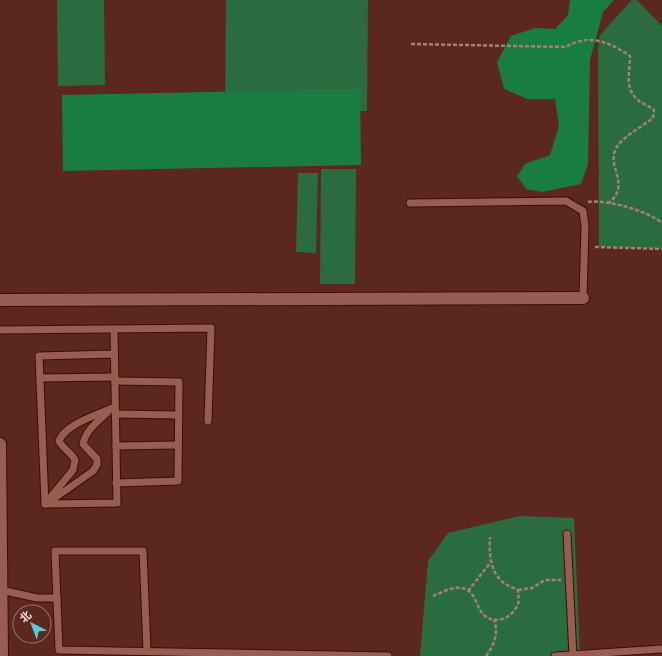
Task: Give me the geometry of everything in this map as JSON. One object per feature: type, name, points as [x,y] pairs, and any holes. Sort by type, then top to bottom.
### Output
[{"type":"street","points":[[0,300],[583,298]]},
{"type":"street","points":[[0,444],[2,656]]},
{"type":"lane","points":[[410,203],[566,201],[583,211],[583,298]]},
{"type":"lane","points":[[0,330],[211,328],[208,421]]},
{"type":"lane","points":[[45,504],[117,503],[114,329]]},
{"type":"lane","points":[[45,504],[39,356],[114,354]]},
{"type":"lane","points":[[40,378],[179,382],[178,481],[116,483]]},
{"type":"lane","points":[[45,504],[72,470],[75,460],[72,455],[62,446],[59,440],[61,434],[68,428],[115,411],[178,415]]},
{"type":"lane","points":[[45,504],[93,471],[98,465],[97,458],[82,444],[84,436],[94,425],[115,411]]},
{"type":"lane","points":[[116,446],[178,445]]},
{"type":"lane","points":[[567,534],[573,656]]},
{"type":"lane","points":[[147,651],[143,551],[55,551],[59,650],[388,656]]},
{"type":"lane","points":[[1,590],[36,598],[57,598]]},
{"type":"lane","points":[[555,656],[662,649]]},
{"type":"path","points":[[411,44],[566,47],[574,42],[584,40],[615,46],[630,56],[628,83],[630,92],[639,101],[647,104],[654,110],[653,118],[618,145],[612,161],[620,183],[616,197],[609,203]]},
{"type":"path","points":[[569,204],[598,200],[623,205],[662,222]]},
{"type":"path","points":[[584,247],[662,249]]},
{"type":"path","points":[[490,537],[491,562],[496,575],[505,584],[518,590],[532,588],[545,580],[569,580]]},
{"type":"path","points":[[468,591],[491,562]]},
{"type":"path","points":[[433,596],[452,588],[465,589],[472,594],[482,613],[491,620],[494,620],[507,617],[517,607],[519,601],[518,590]]},
{"type":"path","points":[[486,656],[497,634],[497,628],[494,620]]},
{"type":"green space","points":[[57,0],[104,0],[105,85],[58,86]]},
{"type":"green space","points":[[226,0],[368,0],[367,111],[225,111]]},
{"type":"green space","points":[[570,0],[614,0],[603,12],[590,60],[588,164],[581,184],[542,192],[526,189],[517,176],[525,164],[550,155],[559,126],[555,99],[527,99],[504,89],[497,62],[511,36],[535,28],[555,29],[568,15]]},
{"type":"green space","points":[[632,0],[637,0],[662,26],[662,249],[599,247],[598,50],[600,35]]},
{"type":"green space","points":[[360,89],[361,165],[63,171],[62,95]]},
{"type":"green space","points":[[321,169],[356,169],[355,284],[320,284]]},
{"type":"green space","points":[[298,173],[318,173],[316,253],[296,252]]},
{"type":"green space","points":[[519,516],[574,518],[580,656],[420,656],[428,561],[448,533]]}]
